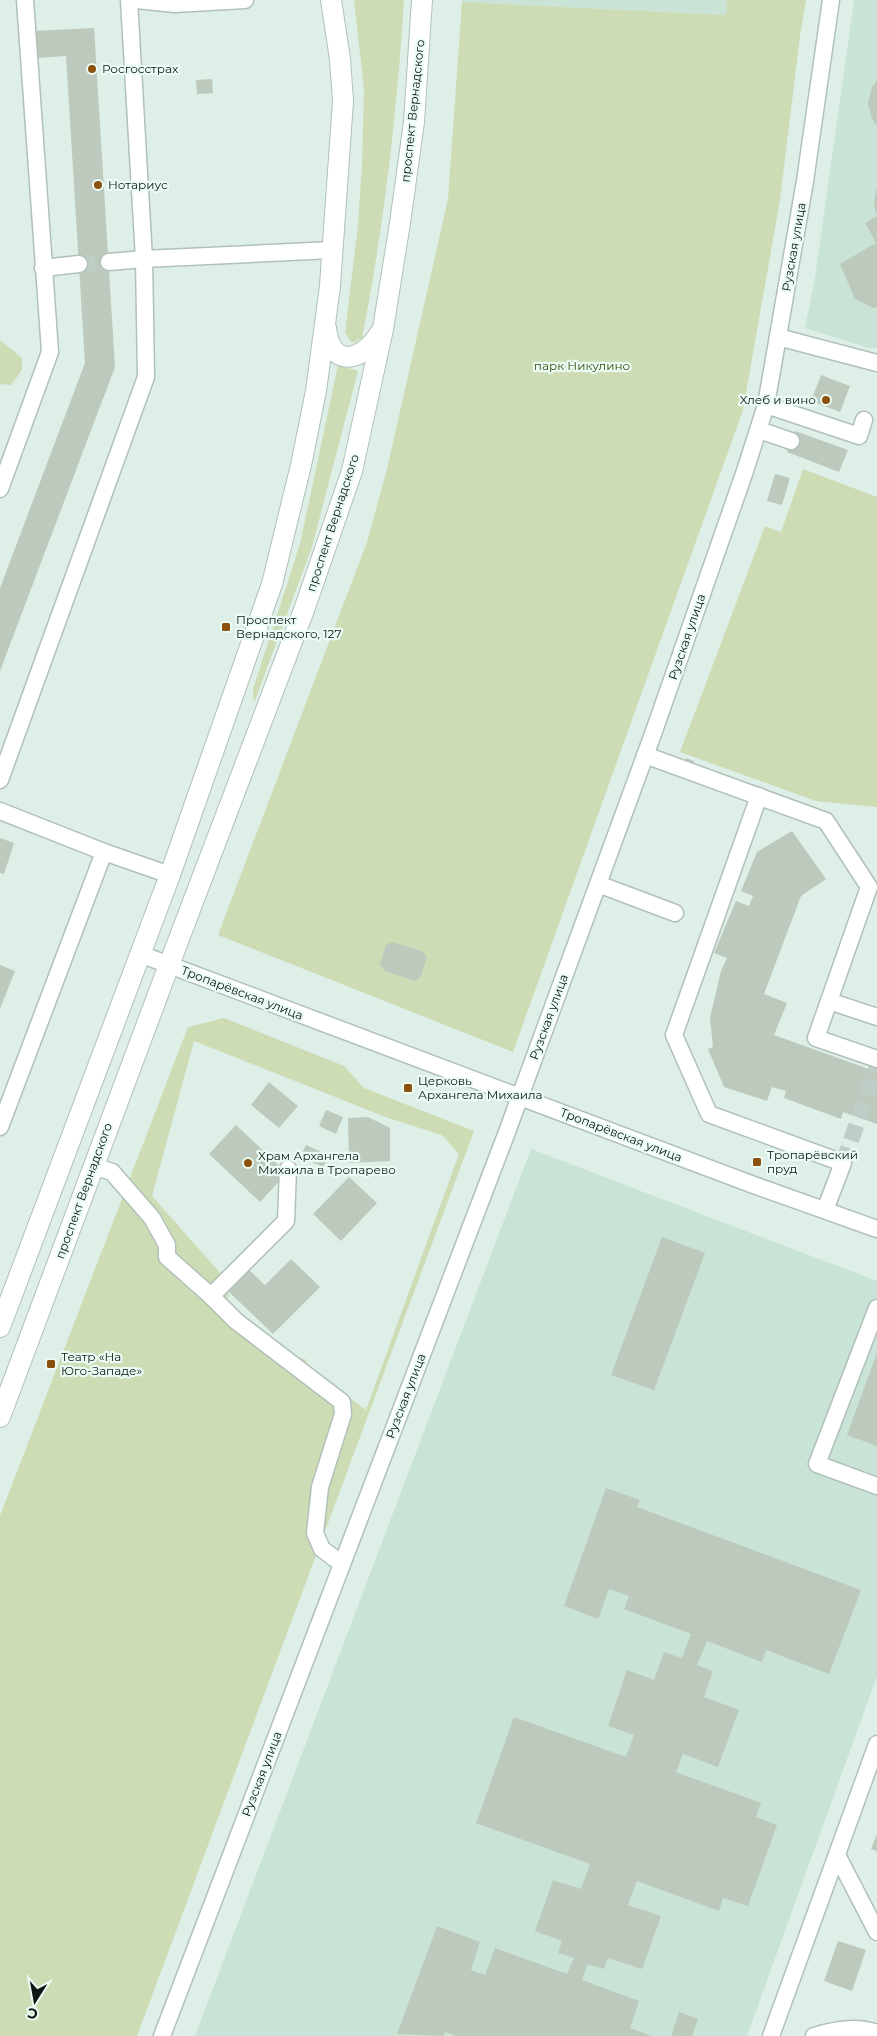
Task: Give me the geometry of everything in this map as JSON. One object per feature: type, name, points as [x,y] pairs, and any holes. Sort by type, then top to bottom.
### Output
[{"type":"main road","points":[[0,1327],[170,875],[272,584],[301,465],[316,391],[325,321],[343,101],[340,59],[332,0]]},
{"type":"main road","name":"проспект Вернадского","points":[[0,1417],[168,965],[304,610],[352,471],[383,329],[400,223],[414,122],[422,0]]},
{"type":"main road","points":[[325,321],[327,336],[332,348],[340,355],[351,357],[362,354],[373,345],[383,329]]},
{"type":"street","points":[[0,489],[50,352],[25,0]]},
{"type":"street","points":[[0,780],[146,377],[144,259],[129,0]]},
{"type":"street","points":[[136,0],[175,4],[244,0]]},
{"type":"street","name":"Рузская улица","points":[[162,2036],[520,1097],[645,755],[758,430],[766,405],[805,181],[831,0]]},
{"type":"street","points":[[109,262],[332,250]]},
{"type":"street","points":[[43,268],[79,264]]},
{"type":"street","points":[[778,337],[877,363]]},
{"type":"street","points":[[766,405],[859,436],[864,420]]},
{"type":"street","points":[[758,430],[791,441]]},
{"type":"street","points":[[645,755],[826,821],[869,887],[816,1038],[877,1059]]},
{"type":"street","points":[[759,796],[674,1035],[709,1114],[843,1163],[825,1210]]},
{"type":"street","points":[[0,811],[104,852],[170,875]]},
{"type":"street","points":[[0,1127],[6,1090],[104,852]]},
{"type":"street","points":[[598,884],[675,912]]},
{"type":"street","points":[[140,954],[168,965]]},
{"type":"street","name":"Тропарёвская улица","points":[[168,965],[877,1229]]},
{"type":"street","points":[[829,1001],[877,1018]]},
{"type":"street","points":[[93,1166],[112,1172],[152,1218],[167,1245],[167,1257],[236,1321],[342,1402],[343,1414],[320,1487],[315,1533],[322,1549],[342,1564]]},
{"type":"street","points":[[211,1296],[286,1221],[288,1169]]},
{"type":"street","points":[[877,1308],[818,1464],[877,1486]]},
{"type":"street","points":[[771,2036],[877,1744]]},
{"type":"street","points":[[837,1855],[877,1932]]},
{"type":"street","points":[[814,2036],[834,2029],[870,2030],[877,2033]]},
{"type":"shaded area","points":[[462,0],[727,0],[726,15],[462,2]]},
{"type":"shaded area","points":[[854,0],[877,0],[877,348],[869,348],[805,328],[815,278]]},
{"type":"shaded area","points":[[531,1149],[877,1281],[877,1676],[747,2036],[195,2036]]},
{"type":"green space","points":[[354,0],[404,0],[398,85],[377,254],[362,338],[352,343],[345,333],[358,225],[364,89]]},
{"type":"green space","name":"парк Никулино","points":[[727,0],[806,0],[780,200],[743,410],[513,1052],[218,935],[367,542],[387,469],[448,199],[462,2],[726,15]]},
{"type":"green space","points":[[0,340],[22,358],[22,370],[11,385],[0,384]]},
{"type":"green space","points":[[338,365],[358,371],[312,547],[254,703],[253,689],[300,544]]},
{"type":"green space","points":[[803,469],[877,497],[877,807],[816,801],[680,752],[765,526],[781,532]]},
{"type":"green space","points":[[224,1018],[344,1066],[364,1088],[474,1131],[137,2036],[0,2036],[0,1516],[188,1027]],"holes":[[[194,1041],[388,1118],[442,1135],[459,1154],[366,1410],[310,1370],[305,1359],[293,1357],[226,1307],[230,1284],[152,1196]]]},
{"type":"building","points":[[94,28],[115,367],[0,671],[0,588],[85,363],[66,56],[36,58],[34,31]]},
{"type":"building","points":[[212,79],[213,93],[197,94],[196,80]]},
{"type":"building","points":[[877,80],[877,126],[872,118],[868,104],[872,87]]},
{"type":"building","points":[[877,187],[877,213],[876,213],[874,203]]},
{"type":"building","points":[[877,216],[877,307],[873,308],[855,299],[840,264],[876,243],[865,223]]},
{"type":"building","points":[[821,375],[850,386],[840,412],[811,401]]},
{"type":"building","points":[[795,431],[848,450],[839,472],[787,452]]},
{"type":"building","points":[[775,474],[790,478],[782,505],[767,501]]},
{"type":"building","points":[[686,758],[694,761],[692,768],[684,765]]},
{"type":"building","points":[[792,831],[826,879],[801,896],[764,994],[787,1003],[774,1035],[877,1072],[877,1124],[843,1112],[841,1119],[784,1098],[786,1091],[772,1087],[767,1101],[724,1087],[708,1049],[713,1047],[710,1018],[721,971],[727,958],[714,953],[736,901],[749,906],[753,896],[741,891],[757,852]]},
{"type":"building","points":[[0,838],[14,843],[4,874],[0,873]]},
{"type":"building","points":[[392,942],[422,951],[427,957],[421,976],[415,981],[385,971],[380,964],[386,945]]},
{"type":"building","points":[[0,965],[15,971],[0,1009]]},
{"type":"building","points":[[269,1082],[298,1106],[279,1128],[251,1105]]},
{"type":"building","points":[[326,1110],[343,1117],[336,1134],[319,1126]]},
{"type":"building","points":[[368,1117],[390,1128],[390,1161],[349,1163],[348,1118]]},
{"type":"building","name":"Храм Архангела Михаила в Тропарево","points":[[236,1125],[287,1173],[260,1202],[209,1154]]},
{"type":"building","points":[[306,1145],[329,1155],[323,1167],[300,1157]]},
{"type":"building","points":[[349,1177],[377,1203],[341,1241],[313,1214]]},
{"type":"building","points":[[662,1237],[705,1253],[654,1390],[611,1375]]},
{"type":"building","points":[[291,1259],[320,1287],[273,1334],[229,1292],[249,1270],[265,1285]]},
{"type":"building","points":[[877,1353],[877,1446],[847,1435]]},
{"type":"building","points":[[606,1488],[640,1500],[637,1507],[861,1590],[829,1674],[766,1650],[762,1662],[707,1641],[697,1665],[713,1671],[704,1697],[739,1710],[718,1767],[683,1754],[676,1772],[761,1803],[756,1817],[777,1825],[748,1906],[723,1898],[719,1911],[637,1881],[628,1905],[661,1916],[642,1969],[608,1958],[604,1969],[588,1964],[582,1980],[639,2001],[630,2028],[651,2036],[456,2036],[445,2032],[444,2036],[397,2034],[437,1926],[480,1942],[471,1970],[485,1975],[495,1948],[567,1974],[574,1958],[558,1953],[562,1941],[535,1931],[553,1880],[581,1889],[590,1864],[476,1823],[514,1717],[626,1757],[634,1735],[608,1726],[627,1670],[654,1680],[664,1652],[682,1658],[691,1634],[624,1609],[629,1596],[609,1589],[598,1619],[564,1606]]},
{"type":"building","points":[[877,1834],[877,1851],[871,1849]]},
{"type":"building","points":[[838,1941],[866,1950],[852,1991],[824,1981]]},
{"type":"building","points":[[679,2012],[698,2019],[692,2036],[671,2036]]},
{"type":"tunnel","points":[[79,264],[109,262]]},
{"type":"tunnel","points":[[843,1163],[877,1067]]},
{"type":"place","name":"Росгосстрах","points":[[92,69]]},
{"type":"place","name":"Нотариус","points":[[98,185]]},
{"type":"place","name":"Хлеб и вино","points":[[826,400]]},
{"type":"place","name":"Проспект Вернадского, 127","points":[[226,627]]},
{"type":"place","name":"Церковь Архангела Михаила","points":[[408,1088]]},
{"type":"place","name":"Тропарёвский пруд","points":[[757,1162]]},
{"type":"place","name":"Храм Архангела Михаила в Тропарево","points":[[248,1163]]},
{"type":"place","name":"Театр «На Юго-Западе»","points":[[51,1364]]}]
